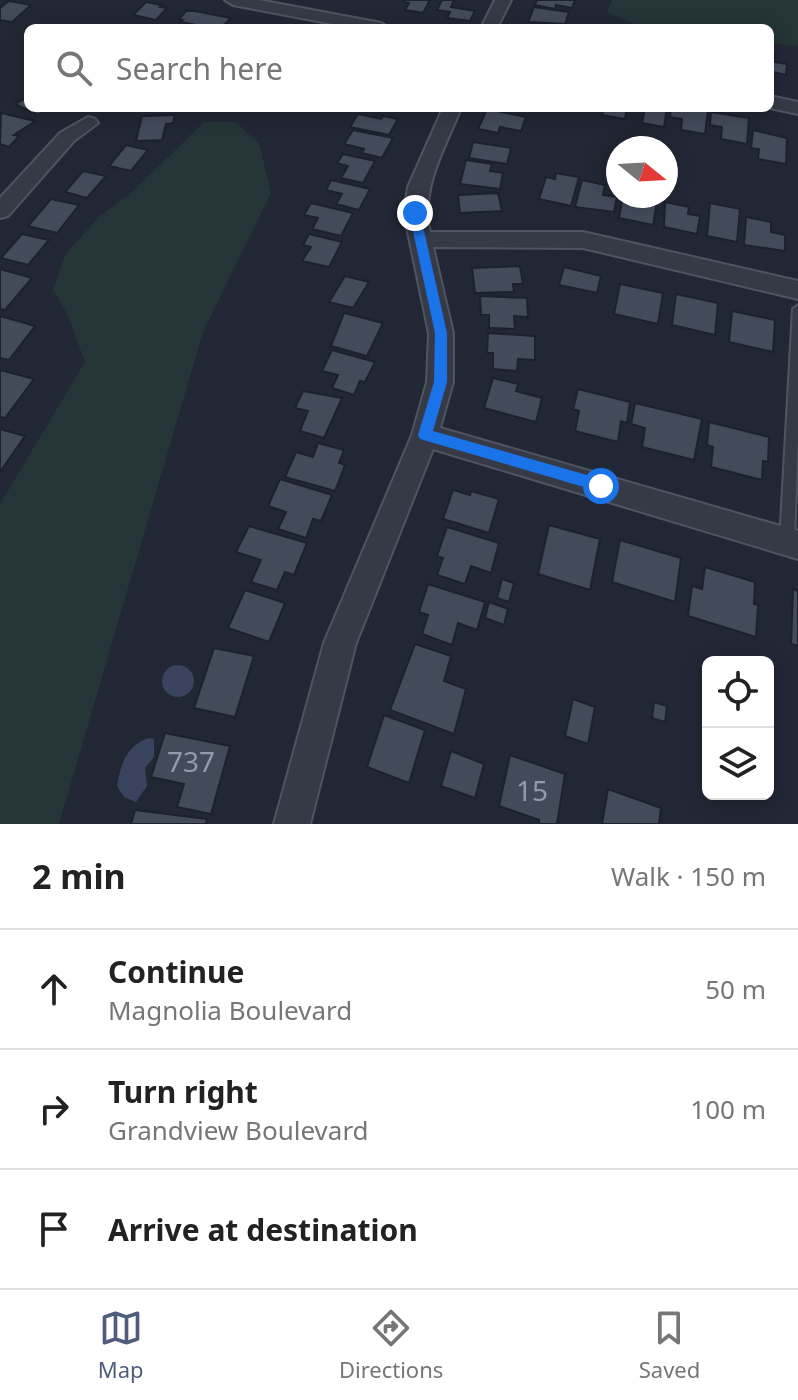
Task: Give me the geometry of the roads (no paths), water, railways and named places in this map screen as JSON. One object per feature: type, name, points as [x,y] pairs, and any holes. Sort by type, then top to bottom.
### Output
[{"type":"street","points":[[233,0],[360,24]]},
{"type":"street","points":[[491,24],[503,0]]},
{"type":"street","points":[[774,103],[798,108]]},
{"type":"street","points":[[292,824],[340,643],[425,435],[440,382],[441,333],[415,213],[418,187],[450,112]]},
{"type":"street","points":[[0,211],[67,137],[88,123]]},
{"type":"street","points":[[420,240],[583,240],[798,290]]},
{"type":"street","points":[[425,435],[792,543]]},
{"type":"lane","points":[[792,543],[798,309]]},
{"type":"water","points":[[178,665],[189,670],[194,681],[189,692],[178,697],[167,692],[162,681],[167,670]]},
{"type":"water","points":[[149,738],[154,739],[154,757],[145,768],[147,786],[136,802],[124,797],[117,786],[118,778],[130,751]]}]
